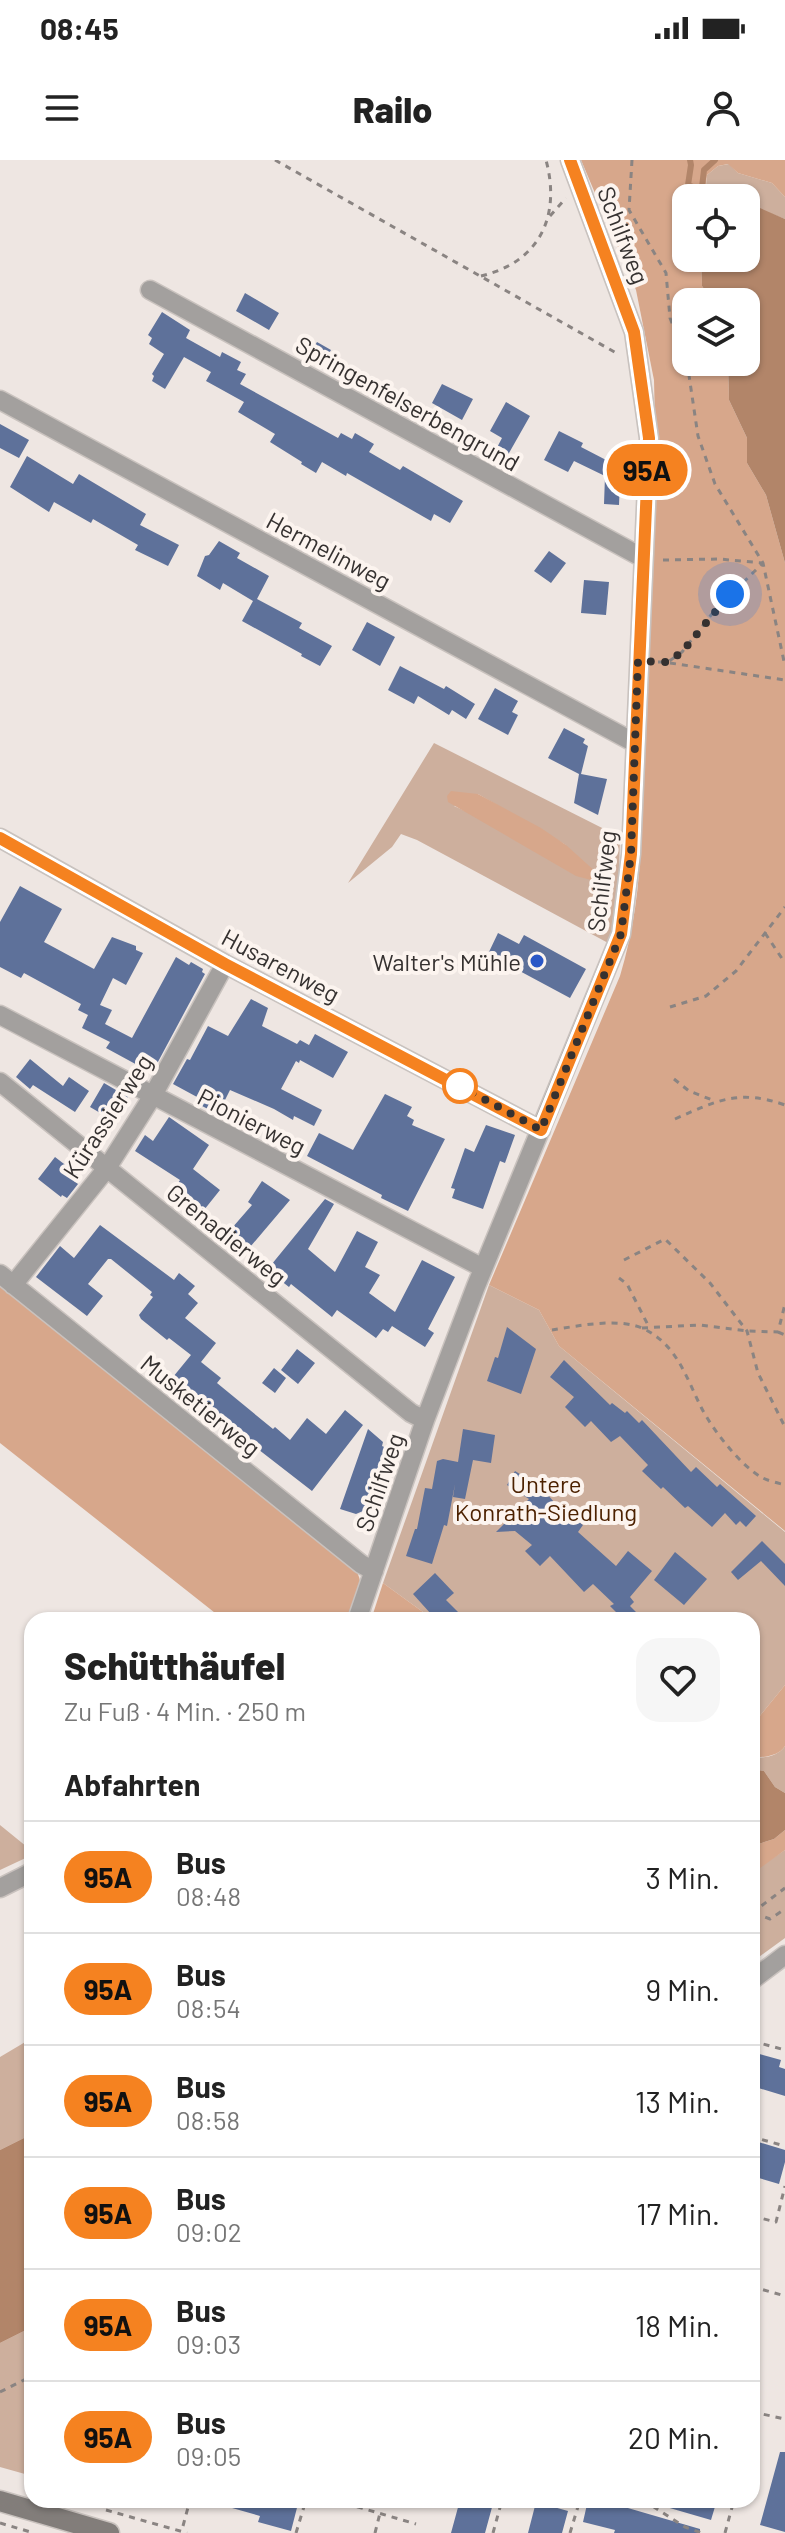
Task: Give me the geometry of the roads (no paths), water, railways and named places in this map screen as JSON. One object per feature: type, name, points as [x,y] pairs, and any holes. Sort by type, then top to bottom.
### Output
[{"type":"main road","points":[[0,2501],[109,2533]]},
{"type":"street","name":"Schilfweg","points":[[360,1612],[425,1420],[483,1268],[621,934],[631,854],[649,438],[634,332],[570,160]]},
{"type":"street","name":"Springenfelserbengrund","points":[[150,290],[643,558]]},
{"type":"street","name":"Hermelinweg","points":[[0,400],[635,743]]},
{"type":"street","name":"Husarenweg","points":[[0,838],[225,964],[541,1130]]},
{"type":"street","name":"Kürassierweg","points":[[7,1279],[107,1168],[152,1097],[225,964]]},
{"type":"street","name":"Pionierweg","points":[[0,1015],[483,1268]]},
{"type":"street","name":"Grenadierweg","points":[[0,1082],[411,1413],[425,1420]]},
{"type":"street","name":"Musketierweg","points":[[7,1279],[361,1564],[374,1571]]},
{"type":"street","points":[[0,1888],[24,1876]]},
{"type":"street","points":[[760,1974],[785,1955]]},
{"type":"waterway","points":[[688,184],[690,160]]},
{"type":"waterway","points":[[702,184],[704,170],[715,160]]},
{"type":"place","name":"Walter's Mühle","points":[[537,961]]},
{"type":"park label","name":"Untere Konrath-Siedlung","points":[[546,1497]]}]
